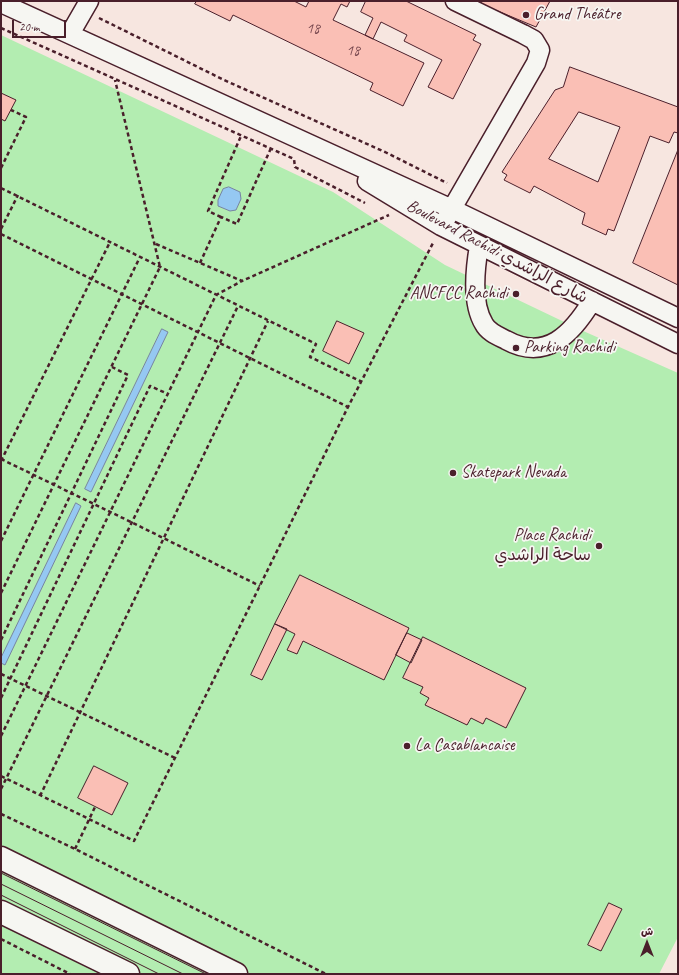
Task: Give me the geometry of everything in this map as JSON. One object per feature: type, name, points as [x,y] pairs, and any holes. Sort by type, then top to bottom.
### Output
[{"type":"main road","points":[[1,858],[236,974]]},
{"type":"main road","points":[[1,912],[128,974]]},
{"type":"street","points":[[441,226],[463,191],[536,63],[540,50],[534,40],[455,1]]},
{"type":"street","name":"Boulevard Rachidi شارع الراشدي","points":[[1,3],[452,209],[678,318]]},
{"type":"street","points":[[70,34],[86,6]]},
{"type":"street","name":"Boulevard Rachidi شارع الراشدي","points":[[300,139],[441,226],[678,344]]},
{"type":"street","points":[[479,246],[476,262],[477,308],[484,324],[490,331],[512,344],[534,349],[548,345],[563,338],[584,315],[592,301]]},
{"type":"path","points":[[86,6],[224,80],[385,152],[463,191]]},
{"type":"path","points":[[1,28],[294,159],[295,167],[369,205]]},
{"type":"path","points":[[1,593],[160,267],[156,244],[115,79]]},
{"type":"path","points":[[1,168],[26,117],[11,110]]},
{"type":"path","points":[[241,136],[208,211],[237,224],[271,148]]},
{"type":"path","points":[[1,188],[18,195],[316,344],[310,357],[362,382]]},
{"type":"path","points":[[1,229],[18,195]]},
{"type":"path","points":[[1,736],[216,295],[242,281],[389,215],[383,212]]},
{"type":"path","points":[[200,263],[221,216]]},
{"type":"path","points":[[1,776],[134,841],[348,408],[441,226]]},
{"type":"path","points":[[1,234],[92,278],[348,408]]},
{"type":"path","points":[[427,238],[440,246]]},
{"type":"path","points":[[110,242],[1,459],[94,503],[260,586]]},
{"type":"path","points":[[156,244],[242,281]]},
{"type":"path","points":[[1,541],[140,257]]},
{"type":"path","points":[[1,789],[238,306]]},
{"type":"path","points":[[40,796],[165,538],[268,320]]},
{"type":"path","points":[[1,640],[128,375],[112,367]]},
{"type":"path","points":[[1,698],[150,386],[168,394]]},
{"type":"path","points":[[1,674],[175,758]]},
{"type":"path","points":[[75,849],[95,807]]},
{"type":"path","points":[[1,814],[75,849],[326,974]]},
{"type":"path","points":[[1,939],[70,974]]},
{"type":"green space","points":[[1,35],[333,192],[445,265],[581,330],[678,373],[678,937],[659,974],[1,974]]},
{"type":"water","points":[[229,187],[240,192],[241,199],[236,210],[230,211],[218,206],[218,200],[223,189]]},
{"type":"water","points":[[162,329],[168,332],[91,492],[85,489]]},
{"type":"water","points":[[76,503],[81,506],[5,665],[1,663],[1,658]]},
{"type":"building","points":[[197,1],[294,1],[306,7],[309,1],[350,1],[347,7],[341,4],[333,20],[424,63],[403,106],[370,90],[373,83],[233,15],[230,21],[195,4]]},
{"type":"building","points":[[366,1],[406,1],[476,35],[473,40],[481,44],[453,99],[428,87],[442,60],[404,41],[407,35],[381,22],[373,39],[365,35],[373,18],[361,12]]},
{"type":"building","name":"Grand Théâtre","points":[[482,1],[550,1],[536,27],[481,4]]},
{"type":"building","points":[[570,67],[678,107],[678,133],[674,132],[669,143],[650,136],[614,231],[608,229],[606,235],[582,224],[585,213],[534,186],[530,193],[504,180],[507,175],[502,172],[555,90],[563,87]],"holes":[[[579,112],[620,127],[598,182],[549,159]]]},
{"type":"building","points":[[1,93],[16,100],[5,121],[1,119]]},
{"type":"building","points":[[678,150],[678,285],[633,263]]},
{"type":"building","points":[[337,321],[364,333],[349,364],[323,351]]},
{"type":"building","points":[[300,575],[409,628],[384,680],[303,641],[297,654],[287,650],[295,634],[275,624]]},
{"type":"building","points":[[275,624],[287,629],[262,680],[251,675]]},
{"type":"building","points":[[407,633],[422,640],[411,663],[396,655]]},
{"type":"building","points":[[423,637],[526,688],[506,728],[486,718],[483,724],[471,718],[467,725],[425,705],[429,698],[420,693],[423,687],[403,678]]},
{"type":"building","points":[[94,766],[128,783],[112,815],[78,798]]},
{"type":"building","points":[[609,903],[622,909],[601,951],[588,945]]},
{"type":"tram line","points":[[1,873],[206,974]]},
{"type":"tram line","points":[[1,884],[183,974]]},
{"type":"tram line","points":[[1,895],[159,974]]},
{"type":"place","name":"Grand Théâtre","points":[[526,15]]},
{"type":"place","name":"ANCFCC Rachidi","points":[[516,294]]},
{"type":"place","name":"Parking Rachidi","points":[[516,348]]},
{"type":"place","name":"Skatepark Nevada","points":[[453,473]]},
{"type":"place","name":"Place Rachidi ساحة الراشدي","points":[[599,546]]},
{"type":"place","name":"La Casablancaise","points":[[407,746]]}]
